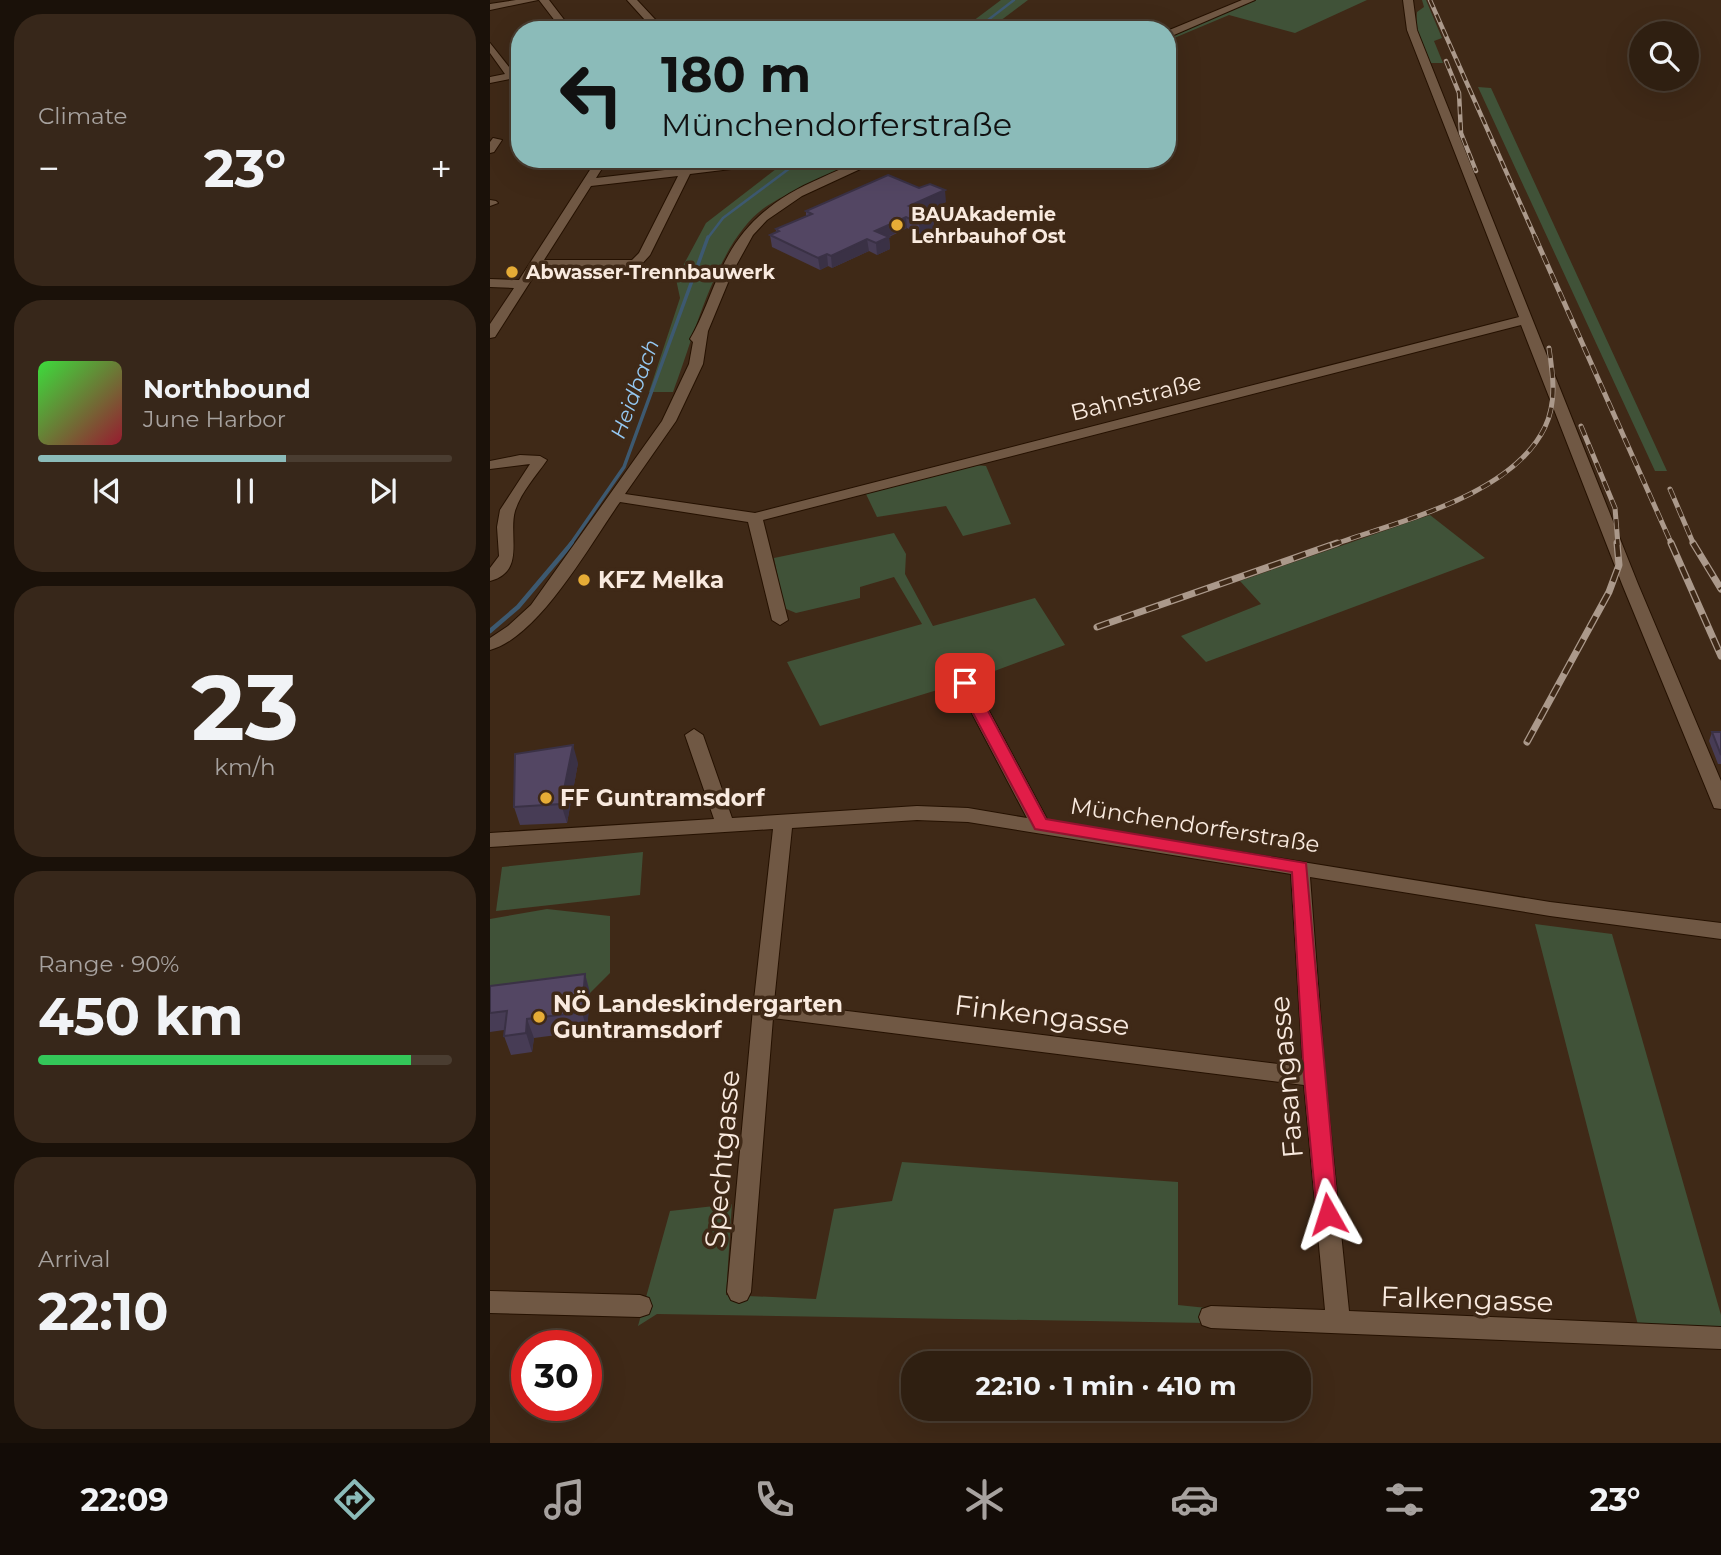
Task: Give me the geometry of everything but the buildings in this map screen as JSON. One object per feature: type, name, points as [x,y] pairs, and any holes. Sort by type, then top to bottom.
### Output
[{"type":"street","points":[[490,7],[534,0]]},
{"type":"street","points":[[544,0],[560,21]]},
{"type":"street","points":[[632,0],[652,21]]},
{"type":"street","points":[[1176,31],[1250,0]]},
{"type":"street","points":[[1408,0],[1412,30],[1630,584],[1721,803]]},
{"type":"street","points":[[490,46],[511,70]]},
{"type":"street","points":[[490,80],[511,76]]},
{"type":"street","points":[[490,334],[597,168]]},
{"type":"street","points":[[587,183],[716,168]]},
{"type":"street","points":[[490,645],[514,631],[537,610],[665,427],[699,355],[702,331],[737,248],[759,219],[786,200],[857,168]]},
{"type":"street","points":[[535,264],[635,264],[644,255],[684,172]]},
{"type":"street","points":[[490,283],[522,284]]},
{"type":"street","name":"Bahnstraße","points":[[755,518],[1528,320]]},
{"type":"street","points":[[490,465],[520,459],[540,460],[506,517],[509,551],[504,566],[490,576]]},
{"type":"street","points":[[616,497],[755,518],[780,620]]},
{"type":"street","points":[[965,683],[1041,824]]},
{"type":"street","points":[[694,735],[725,825]]},
{"type":"street","name":"Münchendorferstraße","points":[[490,840],[916,813],[968,815],[1041,824],[1550,909],[1721,931]]},
{"type":"street","name":"Spechtgasse","points":[[739,1292],[762,1009],[783,823]]},
{"type":"street","name":"Fasangasse","points":[[1300,867],[1314,1077],[1338,1324]]},
{"type":"street","name":"Finkengasse","points":[[762,1009],[1314,1077]]},
{"type":"street","points":[[490,1302],[640,1306]]},
{"type":"street","name":"Falkengasse","points":[[1211,1317],[1721,1338]]},
{"type":"green space","points":[[1001,0],[1028,0],[1000,21],[973,21]]},
{"type":"green space","points":[[1254,0],[1367,0],[1295,33],[1229,15],[1176,37],[1176,33]]},
{"type":"green space","points":[[1422,0],[1426,0],[1442,38],[1434,41],[1443,63],[1429,63],[1416,28],[1417,12],[1424,7]]},
{"type":"green space","points":[[1478,87],[1491,88],[1667,471],[1655,471]]},
{"type":"green space","points":[[777,168],[849,168],[792,192],[767,206],[749,221],[734,241],[709,291],[673,392],[649,392],[680,298],[676,279],[706,223]]},
{"type":"green space","points":[[975,465],[986,466],[1011,524],[963,536],[946,506],[877,517],[866,494]]},
{"type":"green space","points":[[1430,515],[1485,558],[1206,662],[1181,636],[1261,604],[1240,581]]},
{"type":"green space","points":[[894,533],[906,554],[905,574],[933,626],[1035,598],[1065,645],[973,679],[820,726],[787,662],[922,624],[894,577],[860,587],[860,598],[796,613],[784,608],[774,558]]},
{"type":"green space","points":[[643,852],[640,895],[496,911],[502,867]]},
{"type":"green space","points":[[547,909],[610,916],[610,973],[590,993],[490,1005],[490,919]]},
{"type":"green space","points":[[1535,924],[1612,934],[1721,1315],[1721,1328],[1638,1325]]},
{"type":"green space","points":[[902,1162],[1178,1182],[1178,1305],[1207,1308],[1207,1323],[657,1314],[638,1326],[670,1211],[732,1204],[726,1295],[816,1299],[834,1209],[892,1201]]},
{"type":"waterway","name":"Heidbach","points":[[987,21],[1014,0]]},
{"type":"waterway","name":"Heidbach","points":[[708,238],[723,218],[790,168]]},
{"type":"waterway","name":"Heidbach","points":[[570,545],[624,467],[708,238]]},
{"type":"waterway","name":"Heidbach","points":[[490,631],[518,607],[572,543]]},
{"type":"railway","points":[[1430,0],[1536,239]]},
{"type":"railway","points":[[1446,61],[1459,93],[1461,133],[1476,171]]},
{"type":"railway","points":[[1535,237],[1672,545]]},
{"type":"railway","points":[[1332,545],[1451,503],[1507,471],[1529,451],[1549,418],[1553,388],[1549,348]]},
{"type":"railway","points":[[1581,426],[1615,508],[1618,545]]},
{"type":"railway","points":[[1670,489],[1693,544]]},
{"type":"railway","points":[[1097,627],[1337,543]]},
{"type":"railway","points":[[1527,742],[1609,592],[1619,565],[1617,543]]},
{"type":"railway","points":[[1671,543],[1721,656]]},
{"type":"railway","points":[[1693,544],[1721,589]]},
{"type":"place","name":"BAUAkademie Lehrbauhof Ost","points":[[897,225]]},
{"type":"place","name":"Abwasser-Trennbauwerk","points":[[512,272]]},
{"type":"place","name":"KFZ Melka","points":[[584,580]]},
{"type":"place","name":"FF Guntramsdorf","points":[[546,798]]},
{"type":"place","name":"NÖ Landeskindergarten Guntramsdorf","points":[[539,1017]]},
{"type":"route","points":[[965,683],[1041,824],[1300,867],[1314,1077],[1328,1214]]}]
